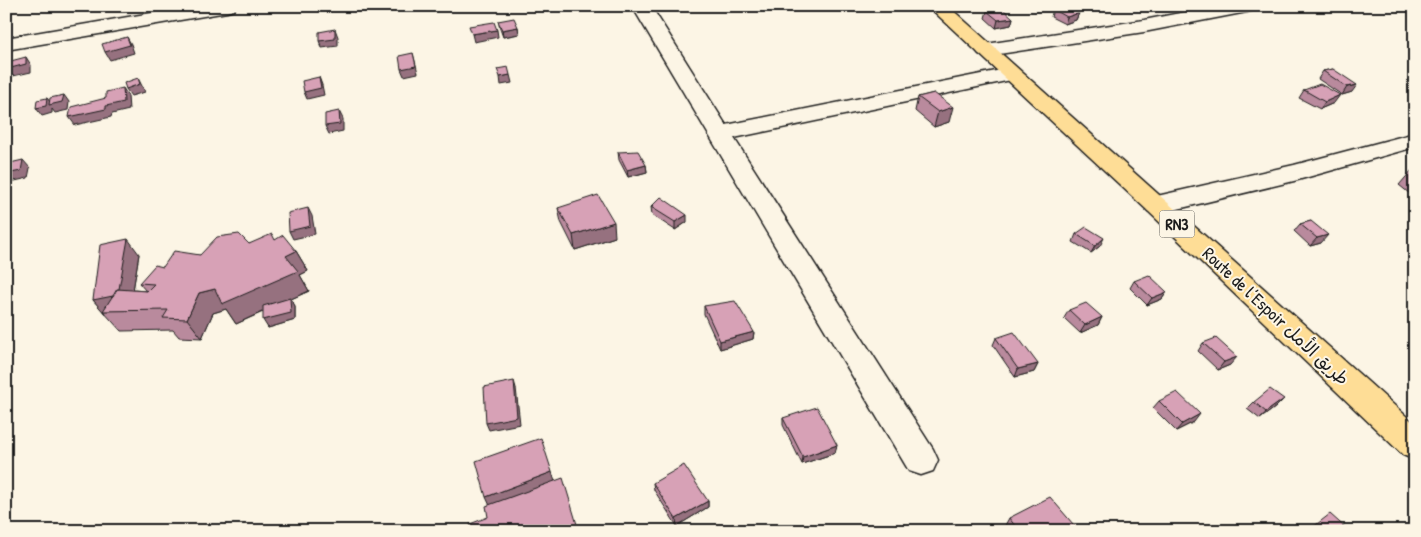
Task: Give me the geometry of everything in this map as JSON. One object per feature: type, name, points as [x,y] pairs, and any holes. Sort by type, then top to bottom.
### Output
[{"type":"highway","name":"Route de l’Espoir طريق الأمل","points":[[938,6],[1415,445]]},
{"type":"street","points":[[6,44],[227,6]]},
{"type":"street","points":[[641,6],[718,134],[921,460]]},
{"type":"street","points":[[986,50],[1144,26],[1247,6]]},
{"type":"street","points":[[718,134],[1011,74]]},
{"type":"street","points":[[1157,206],[1294,173],[1415,140]]},
{"type":"building","points":[[1067,6],[1079,13],[1067,17],[1053,9]]},
{"type":"building","points":[[1002,8],[1013,18],[998,20],[987,11]]},
{"type":"building","points":[[514,18],[518,27],[502,30],[498,21]]},
{"type":"building","points":[[494,22],[497,30],[472,34],[469,26]]},
{"type":"building","points":[[335,29],[335,39],[319,41],[319,32]]},
{"type":"building","points":[[127,37],[130,45],[105,52],[102,44]]},
{"type":"building","points":[[413,53],[416,66],[401,69],[399,56]]},
{"type":"building","points":[[26,57],[26,64],[7,69],[7,62]]},
{"type":"building","points":[[508,67],[510,75],[500,77],[497,69]]},
{"type":"building","points":[[1333,69],[1357,85],[1347,87],[1323,71]]},
{"type":"building","points":[[319,77],[321,88],[304,92],[302,81]]},
{"type":"building","points":[[138,78],[140,84],[126,89],[124,83]]},
{"type":"building","points":[[1320,84],[1340,95],[1325,102],[1304,90]]},
{"type":"building","points":[[123,88],[124,102],[106,106],[106,109],[69,117],[71,107],[106,98],[106,92]]},
{"type":"building","points":[[934,93],[953,107],[938,112],[918,97]]},
{"type":"building","points":[[64,95],[62,102],[49,105],[50,98]]},
{"type":"building","points":[[47,98],[46,106],[36,108],[37,100]]},
{"type":"building","points":[[339,111],[340,124],[325,126],[325,114]]},
{"type":"building","points":[[638,151],[646,165],[627,170],[618,152]]},
{"type":"building","points":[[23,160],[21,171],[6,174],[6,164]]},
{"type":"building","points":[[598,195],[614,222],[573,235],[558,208]]},
{"type":"building","points":[[661,197],[687,215],[675,222],[651,207]]},
{"type":"building","points":[[308,208],[310,226],[289,231],[288,213]]},
{"type":"building","points":[[1311,221],[1328,235],[1317,238],[1300,224]]},
{"type":"building","points":[[1086,227],[1104,238],[1095,246],[1076,234]]},
{"type":"building","points":[[239,234],[249,244],[272,234],[275,240],[283,235],[296,251],[286,256],[298,271],[222,304],[215,289],[199,293],[187,319],[163,318],[168,310],[103,311],[117,289],[147,291],[154,284],[139,283],[155,265],[163,267],[174,251],[200,255],[217,237]]},
{"type":"building","points":[[128,239],[119,289],[117,289],[113,296],[93,300],[100,245]]},
{"type":"building","points":[[1149,275],[1167,292],[1152,298],[1134,281]]},
{"type":"building","points":[[290,298],[291,313],[263,320],[263,306]]},
{"type":"building","points":[[735,301],[754,332],[720,341],[704,306]]},
{"type":"building","points":[[1086,303],[1102,317],[1085,325],[1069,310]]},
{"type":"building","points":[[1014,332],[1038,364],[1018,369],[996,338]]},
{"type":"building","points":[[1216,338],[1237,357],[1224,362],[1203,343]]},
{"type":"building","points":[[514,381],[517,417],[486,423],[484,387]]},
{"type":"building","points":[[1270,389],[1284,399],[1266,412],[1254,402]]},
{"type":"building","points":[[1177,392],[1200,414],[1182,424],[1159,401]]},
{"type":"building","points":[[817,407],[837,445],[803,457],[783,418]]},
{"type":"building","points":[[541,438],[552,472],[486,497],[476,461]]},
{"type":"building","points":[[684,465],[708,501],[676,519],[653,483]]},
{"type":"building","points":[[563,478],[579,531],[472,531],[470,524],[488,517],[486,506]]},
{"type":"building","points":[[1050,497],[1079,531],[1019,531],[1009,518]]},
{"type":"building","points":[[1330,514],[1349,531],[1308,531]]}]
